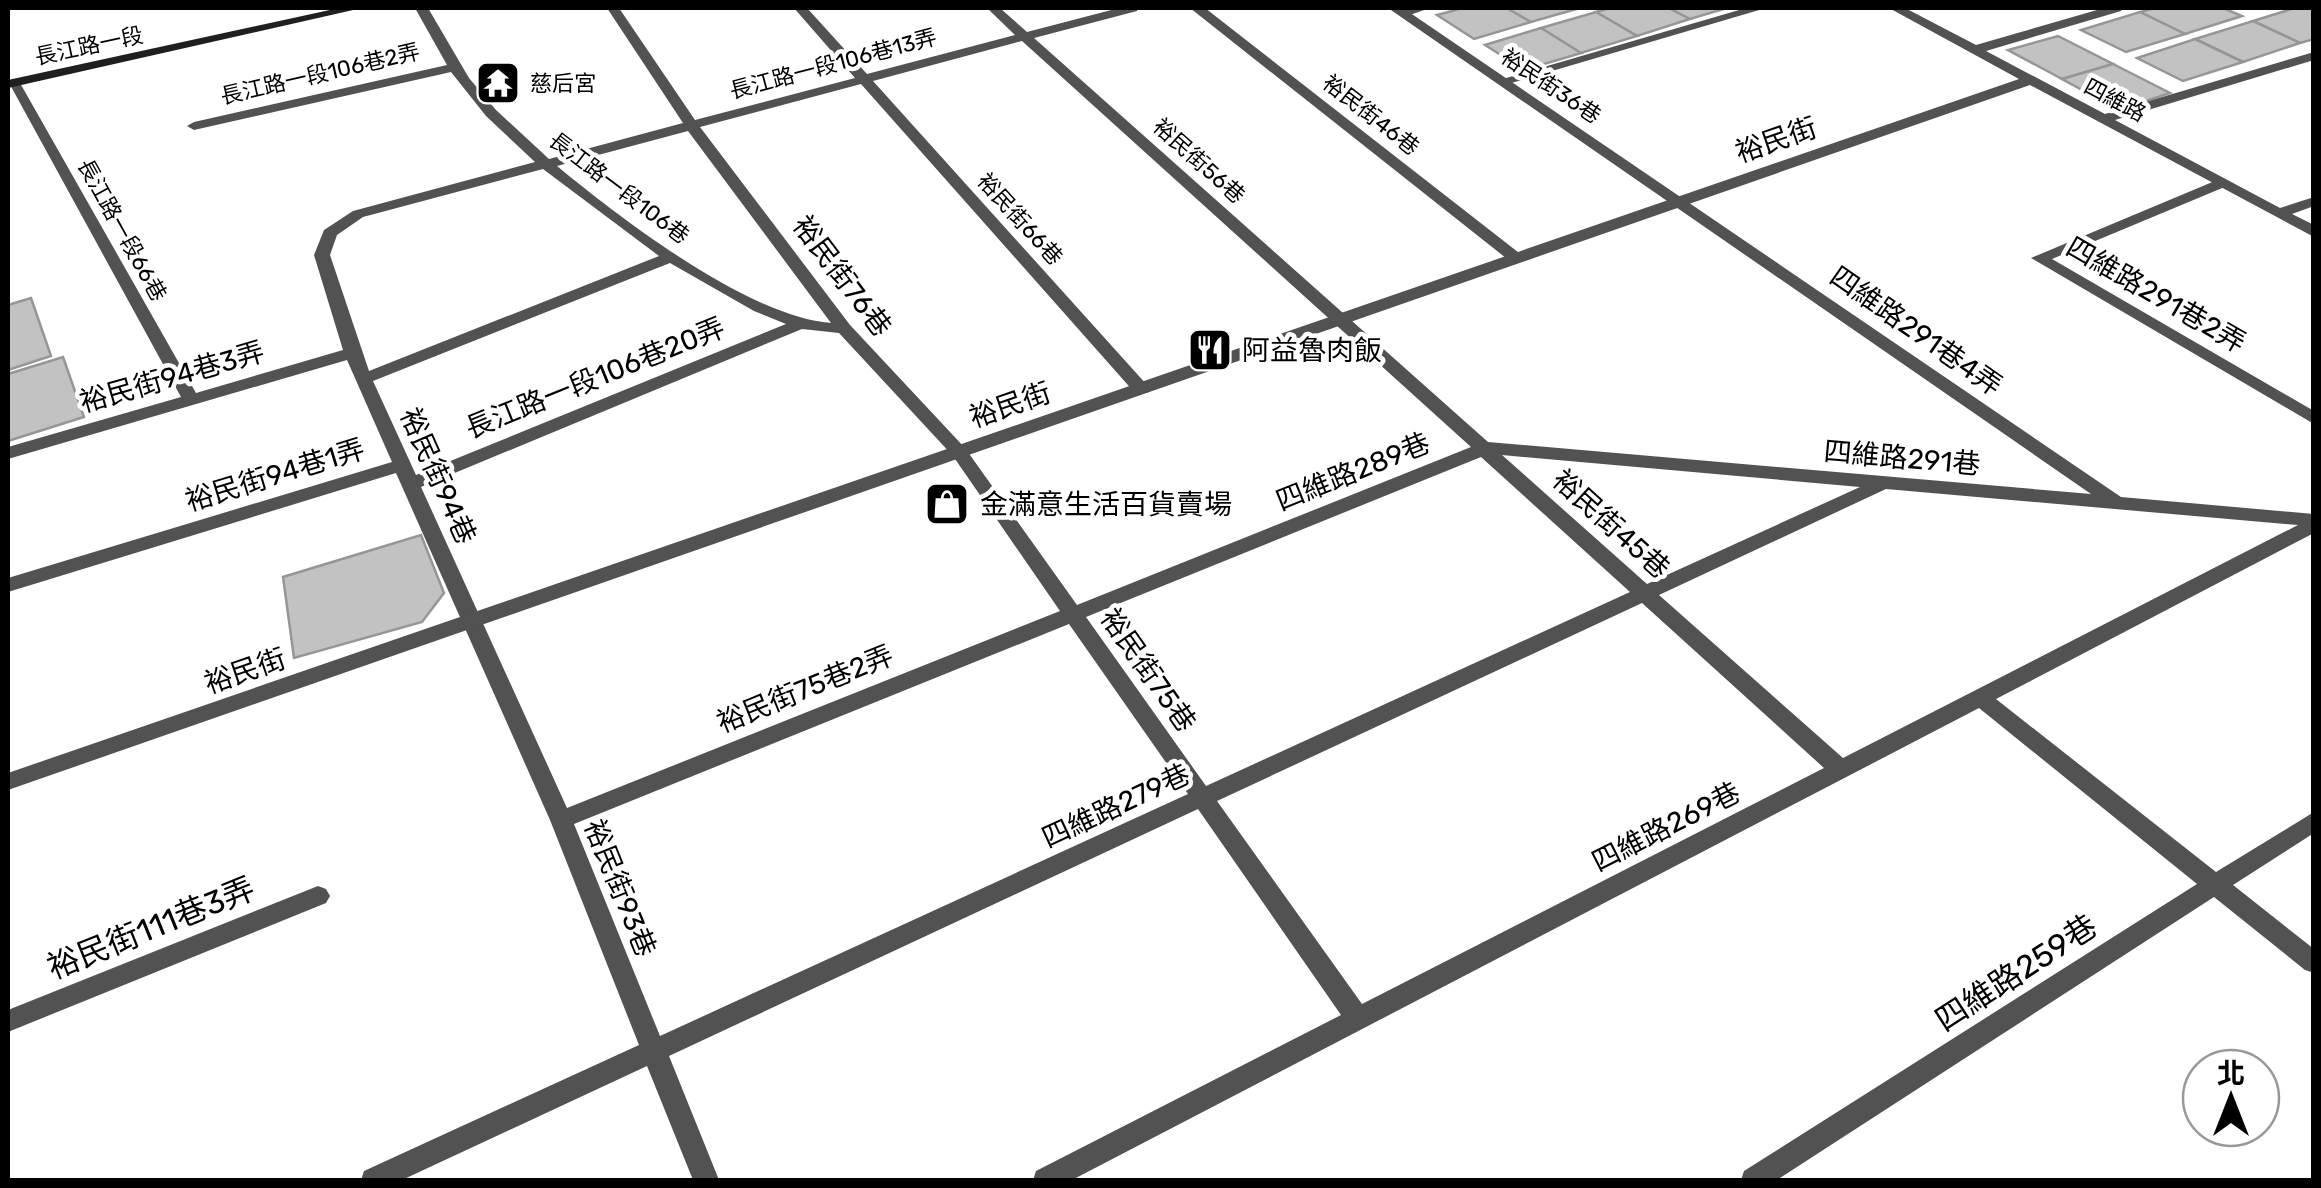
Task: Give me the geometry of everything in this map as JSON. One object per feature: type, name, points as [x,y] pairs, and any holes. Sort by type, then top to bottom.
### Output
[{"type":"street","name":"長江路一段","points":[[10,84],[355,8]]},
{"type":"street","name":"長江路一段106巷","points":[[422,8],[465,82],[546,162],[671,256],[800,324],[844,329]]},
{"type":"street","name":"裕民街76巷","points":[[613,8],[691,125],[844,329],[959,452]]},
{"type":"street","name":"裕民街66巷","points":[[800,8],[1141,389]]},
{"type":"street","name":"裕民街56巷","points":[[993,8],[1343,319]]},
{"type":"street","name":"長江路一段106巷13弄","points":[[352,353],[322,255],[330,233],[358,214],[1132,8]]},
{"type":"street","name":"裕民街46巷","points":[[1197,8],[1517,259]]},
{"type":"street","points":[[1399,10],[1424,8]]},
{"type":"street","points":[[1504,80],[1759,8]]},
{"type":"street","name":"四維路","points":[[1896,8],[2314,232]]},
{"type":"street","points":[[1974,50],[2116,8]]},
{"type":"street","name":"裕民街36巷","points":[[1399,10],[1682,202]]},
{"type":"street","points":[[2103,119],[2314,56]]},
{"type":"street","name":"長江路一段106巷2弄","points":[[194,126],[456,66]]},
{"type":"street","name":"裕民街","points":[[8,782],[2032,80]]},
{"type":"street","name":"長江路一段66巷","points":[[10,84],[191,400]]},
{"type":"street","name":"四維路291巷2弄","points":[[2222,184],[2039,258],[2314,419]]},
{"type":"street","points":[[2279,213],[2314,201]]},
{"type":"street","name":"四維路291巷4弄","points":[[1682,202],[2119,506]]},
{"type":"street","points":[[364,379],[671,256]]},
{"type":"street","name":"裕民街45巷","points":[[1343,319],[1842,770]]},
{"type":"street","name":"長江路一段106巷20弄","points":[[407,474],[800,324]]},
{"type":"street","name":"裕民街94巷3弄","points":[[8,453],[352,353]]},
{"type":"street","name":"裕民街94巷","points":[[352,353],[473,620]]},
{"type":"street","name":"四維路291巷","points":[[1486,448],[2314,522]]},
{"type":"street","name":"四維路289巷","points":[[1072,614],[1486,448]]},
{"type":"street","name":"裕民街75巷","points":[[959,452],[1358,1019]]},
{"type":"street","name":"裕民街94巷1弄","points":[[8,584],[163,538],[407,474]]},
{"type":"street","name":"四維路279巷","points":[[374,1180],[1883,484]]},
{"type":"street","name":"四維路269巷","points":[[1046,1180],[2314,522]]},
{"type":"street","name":"裕民街75巷2弄","points":[[560,820],[1072,614]]},
{"type":"street","name":"裕民街93巷","points":[[473,620],[560,820],[706,1180]]},
{"type":"street","points":[[1981,698],[2314,963]]},
{"type":"street","name":"四維路259巷","points":[[1754,1180],[2314,821]]},
{"type":"street","name":"裕民街111巷3弄","points":[[8,1020],[318,896]]},
{"type":"building","points":[[1463,8],[1507,8],[1531,22],[1474,39],[1437,15]]},
{"type":"building","points":[[1507,8],[1580,8],[1531,22]]},
{"type":"building","points":[[1610,8],[1669,8],[1690,19],[1637,36],[1596,12]]},
{"type":"building","points":[[1669,8],[1727,8],[1690,19]]},
{"type":"building","points":[[2155,8],[2223,8],[2242,16],[2185,34],[2140,12]]},
{"type":"building","points":[[2295,8],[2314,8],[2314,39],[2300,43],[2253,21]]},
{"type":"building","points":[[1596,12],[1637,36],[1581,53],[1541,28]]},
{"type":"building","points":[[2140,12],[2185,34],[2126,52],[2081,30]]},
{"type":"building","points":[[2253,21],[2300,43],[2243,62],[2195,39]]},
{"type":"building","points":[[1541,28],[1581,53],[1524,70],[1485,45]]},
{"type":"building","points":[[2058,36],[2113,64],[2062,79],[2008,50]]},
{"type":"building","points":[[2195,39],[2243,62],[2183,81],[2137,58]]},
{"type":"building","points":[[2113,64],[2170,93],[2119,110],[2062,79]]},
{"type":"building","points":[[31,298],[51,356],[8,370],[8,305]]},
{"type":"building","points":[[63,357],[84,417],[8,441],[8,374]]},
{"type":"building","points":[[421,535],[444,593],[422,622],[294,658],[283,577]]},
{"type":"place","name":"慈后宮","points":[[498,83]]},
{"type":"place","name":"阿益魯肉飯","points":[[1210,350]]},
{"type":"place","name":"金滿意生活百貨賣場","points":[[947,504]]}]
